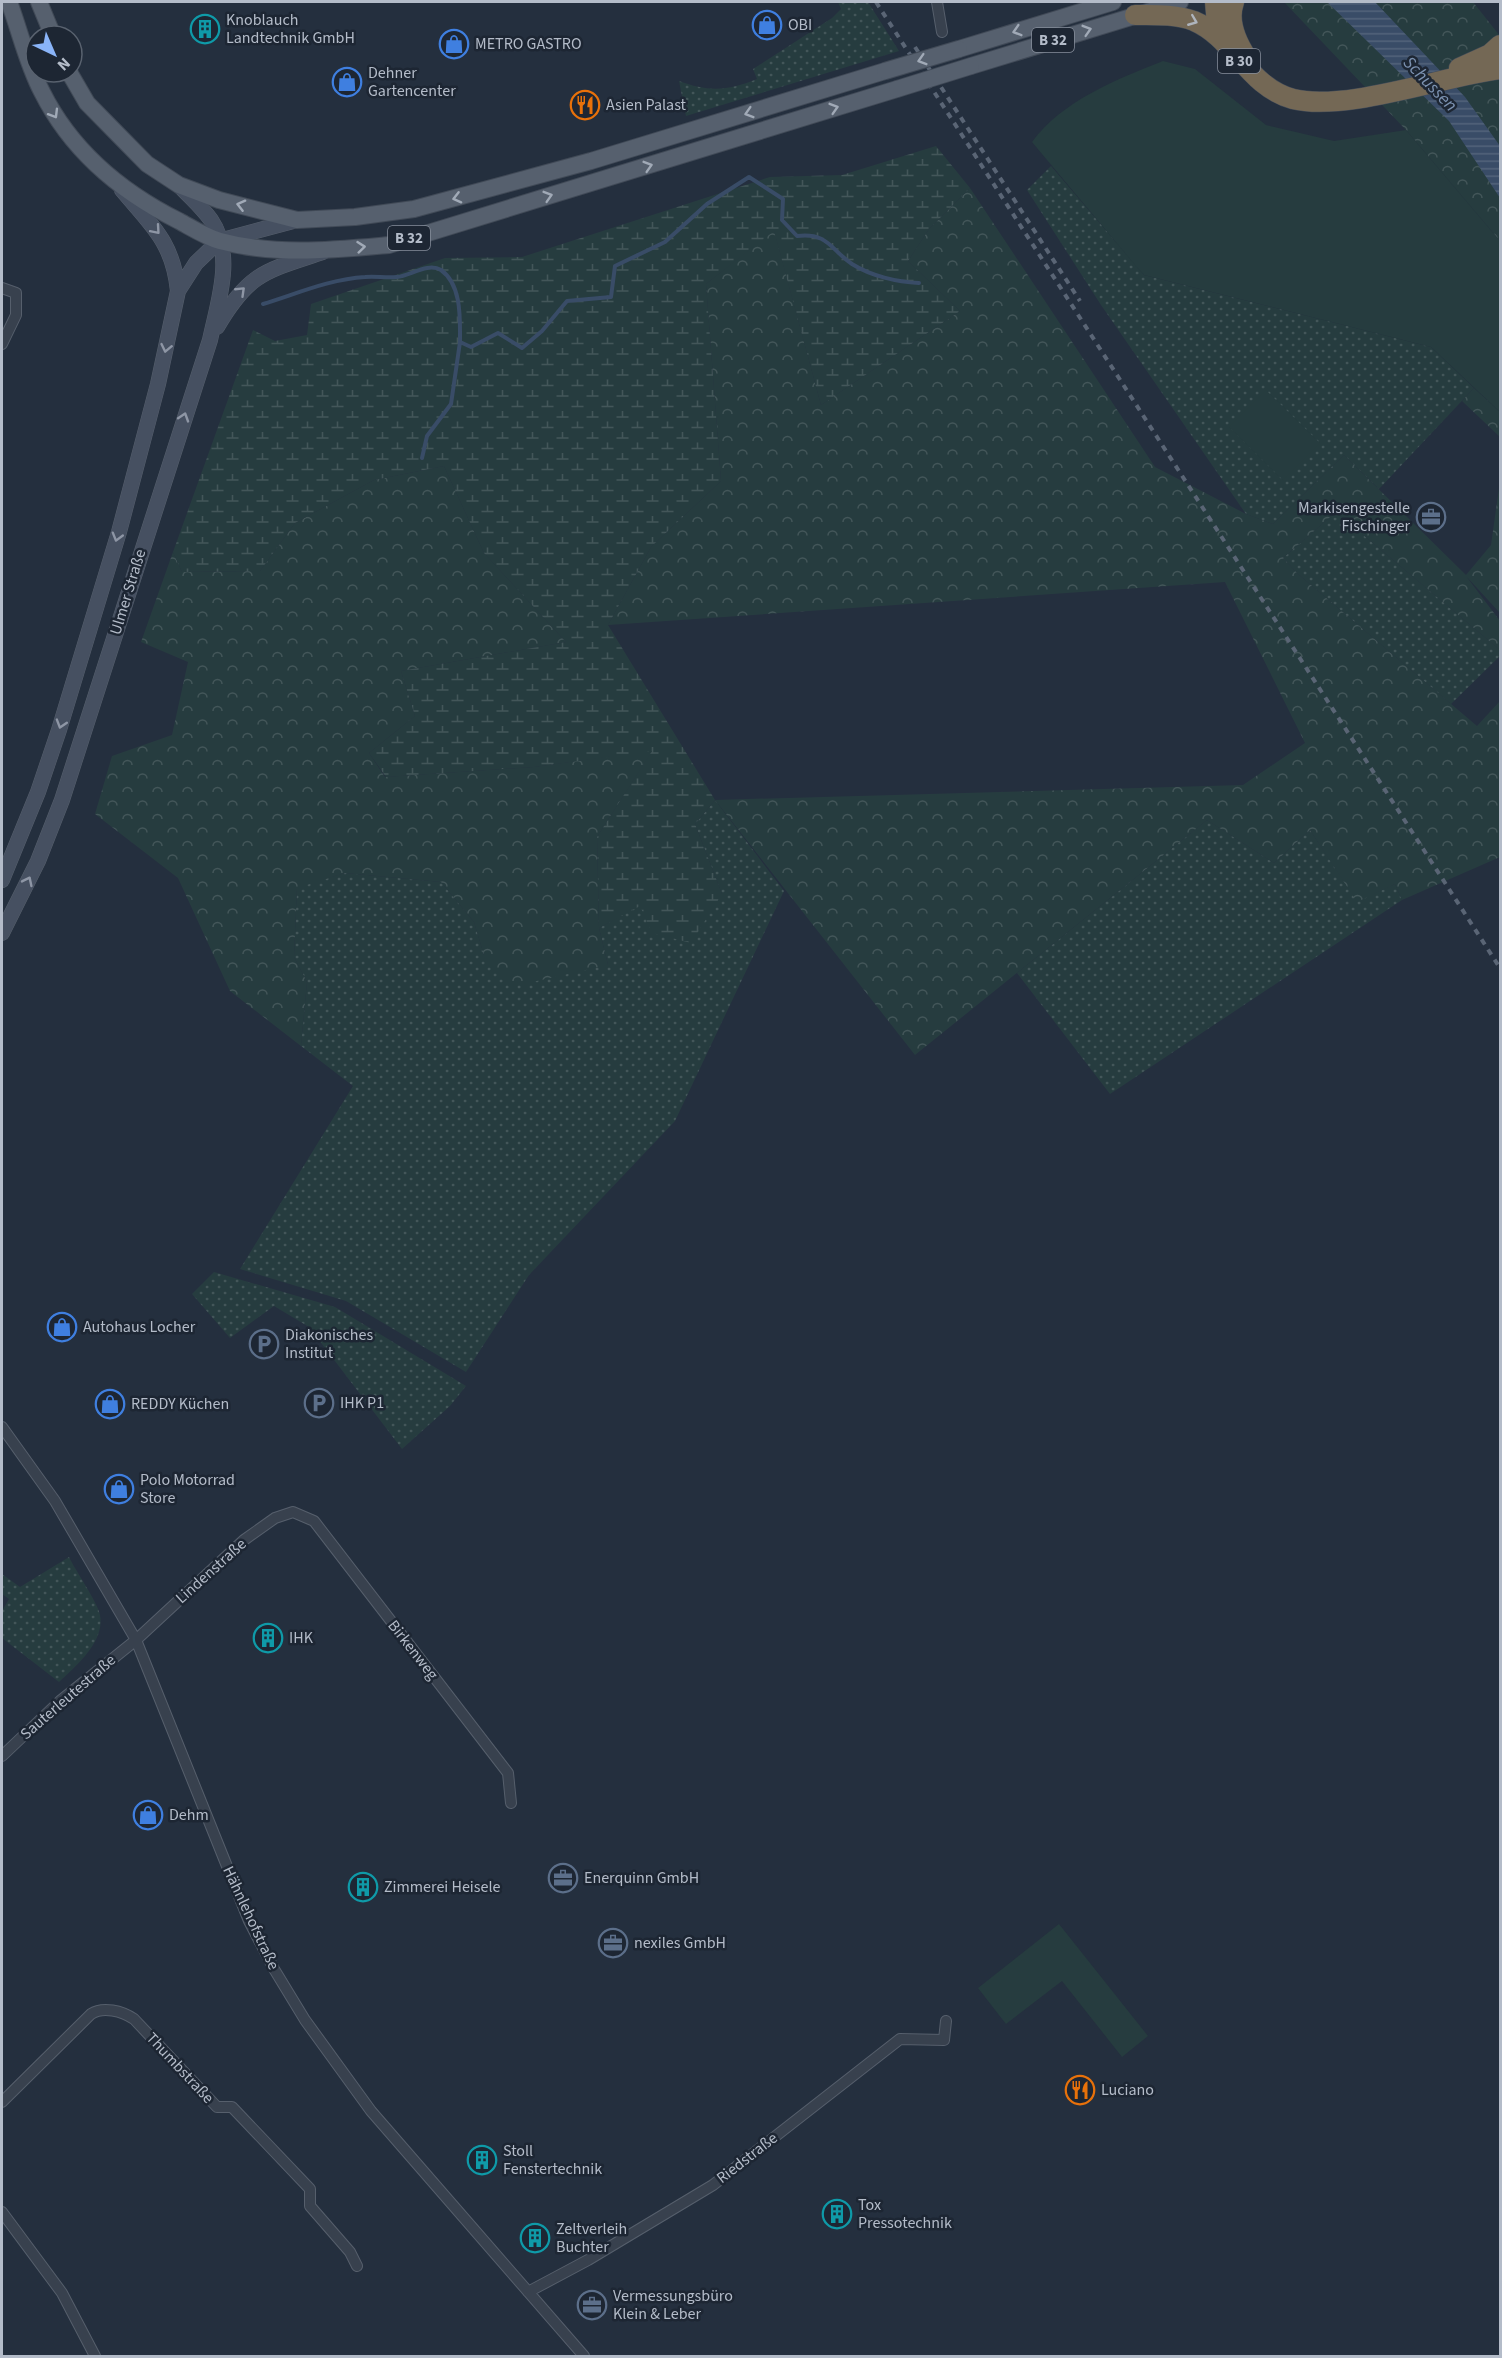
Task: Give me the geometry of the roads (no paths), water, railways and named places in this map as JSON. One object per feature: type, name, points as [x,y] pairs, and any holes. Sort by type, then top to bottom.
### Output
[{"type":"highway","name":"B 30","points":[[1215,2],[1218,36]]},
{"type":"highway","points":[[1234,2],[1231,10],[1236,39],[1249,61],[1267,79],[1304,94],[1343,96],[1443,73],[1480,60],[1500,45]]},
{"type":"highway","name":"B 30","points":[[1135,15],[1181,17],[1204,26],[1218,36],[1256,78],[1274,91],[1308,101],[1500,69]]},
{"type":"main road","name":"B 32","points":[[9,2],[41,91],[62,126],[118,185],[166,215],[219,241],[280,250],[327,251],[389,244],[1180,2]]},
{"type":"main road","points":[[39,2],[48,24]]},
{"type":"main road","name":"B 32","points":[[179,185],[219,200],[297,220],[355,217],[424,206],[579,164],[1113,2]]},
{"type":"main road","name":"Ulmer Straße","points":[[2,933],[38,861],[62,800],[210,340],[222,283],[224,260],[212,221],[179,185],[147,164],[119,138],[87,103],[76,84]]},
{"type":"main road","points":[[118,185],[164,239],[175,265],[178,291]]},
{"type":"main road","name":"Ulmer Straße","points":[[2,880],[19,842],[56,740],[116,543],[158,384],[178,291],[196,263],[219,241],[297,220]]},
{"type":"main road","points":[[210,340],[234,298],[253,279],[275,268],[327,251]]},
{"type":"street","points":[[937,2],[942,32]]},
{"type":"street","points":[[2,288],[16,293],[16,315],[2,344]]},
{"type":"street","name":"Hähnlehofstraße","points":[[2,1427],[55,1501],[136,1640],[229,1875],[249,1921],[290,1997],[321,2045],[371,2111],[584,2356]]},
{"type":"street","name":"Lindenstraße","points":[[136,1640],[244,1540],[274,1518],[293,1512]]},
{"type":"street","name":"Birkenweg","points":[[293,1512],[314,1521],[508,1773],[511,1803]]},
{"type":"street","name":"Sauterleutestraße","points":[[2,1756],[60,1701],[136,1640]]},
{"type":"street","name":"Thumbstraße","points":[[2,2102],[91,2014],[96,2011],[123,2012],[134,2019],[217,2107],[232,2107],[310,2189],[310,2206],[350,2252],[357,2266]]},
{"type":"street","name":"Riedstraße","points":[[528,2292],[588,2260],[713,2185],[900,2039],[944,2040],[946,2021]]},
{"type":"street","points":[[2,2212],[62,2293],[95,2356]]},
{"type":"water","name":"Schussen","points":[[1327,2],[1375,2],[1465,97],[1500,146],[1500,198],[1449,121]]},
{"type":"waterway","points":[[263,304],[352,278],[397,277],[425,268],[436,268],[448,276],[456,293],[460,313],[460,342],[471,347],[498,333],[522,348],[542,331],[567,301],[611,297],[615,266],[665,242],[707,204],[749,177],[783,199],[782,220],[797,236],[807,235],[822,239],[845,259],[867,272],[893,280],[919,283]]},
{"type":"waterway","points":[[422,458],[427,436],[451,404],[460,342]]},
{"type":"railway","points":[[876,2],[1500,968]]},
{"type":"railway","points":[[915,47],[1080,301]]},
{"type":"place","name":"OBI","points":[[767,25]]},
{"type":"place","name":"Knoblauch Landtechnik GmbH","points":[[205,29]]},
{"type":"place","name":"METRO GASTRO","points":[[454,44]]},
{"type":"place","name":"Dehner Gartencenter","points":[[347,82]]},
{"type":"place","name":"Asien Palast","points":[[585,105]]},
{"type":"place","name":"Markisengestelle Fischinger","points":[[1431,517]]},
{"type":"place","name":"Autohaus Locher","points":[[62,1327]]},
{"type":"place","name":"Diakonisches Institut","points":[[264,1344]]},
{"type":"place","name":"IHK P1","points":[[319,1403]]},
{"type":"place","name":"REDDY Küchen","points":[[110,1404]]},
{"type":"place","name":"Polo Motorrad Store","points":[[119,1489]]},
{"type":"place","name":"IHK","points":[[268,1638]]},
{"type":"place","name":"Dehm","points":[[148,1815]]},
{"type":"place","name":"Enerquinn GmbH","points":[[563,1878]]},
{"type":"place","name":"Zimmerei Heisele","points":[[363,1887]]},
{"type":"place","name":"nexiles GmbH","points":[[613,1943]]},
{"type":"place","name":"Luciano","points":[[1080,2090]]},
{"type":"place","name":"Stoll Fenstertechnik","points":[[482,2160]]},
{"type":"place","name":"Tox Pressotechnik","points":[[837,2214]]},
{"type":"place","name":"Zeltverleih Buchter","points":[[535,2238]]},
{"type":"place","name":"Vermessungsbüro Klein & Leber","points":[[592,2305]]}]
